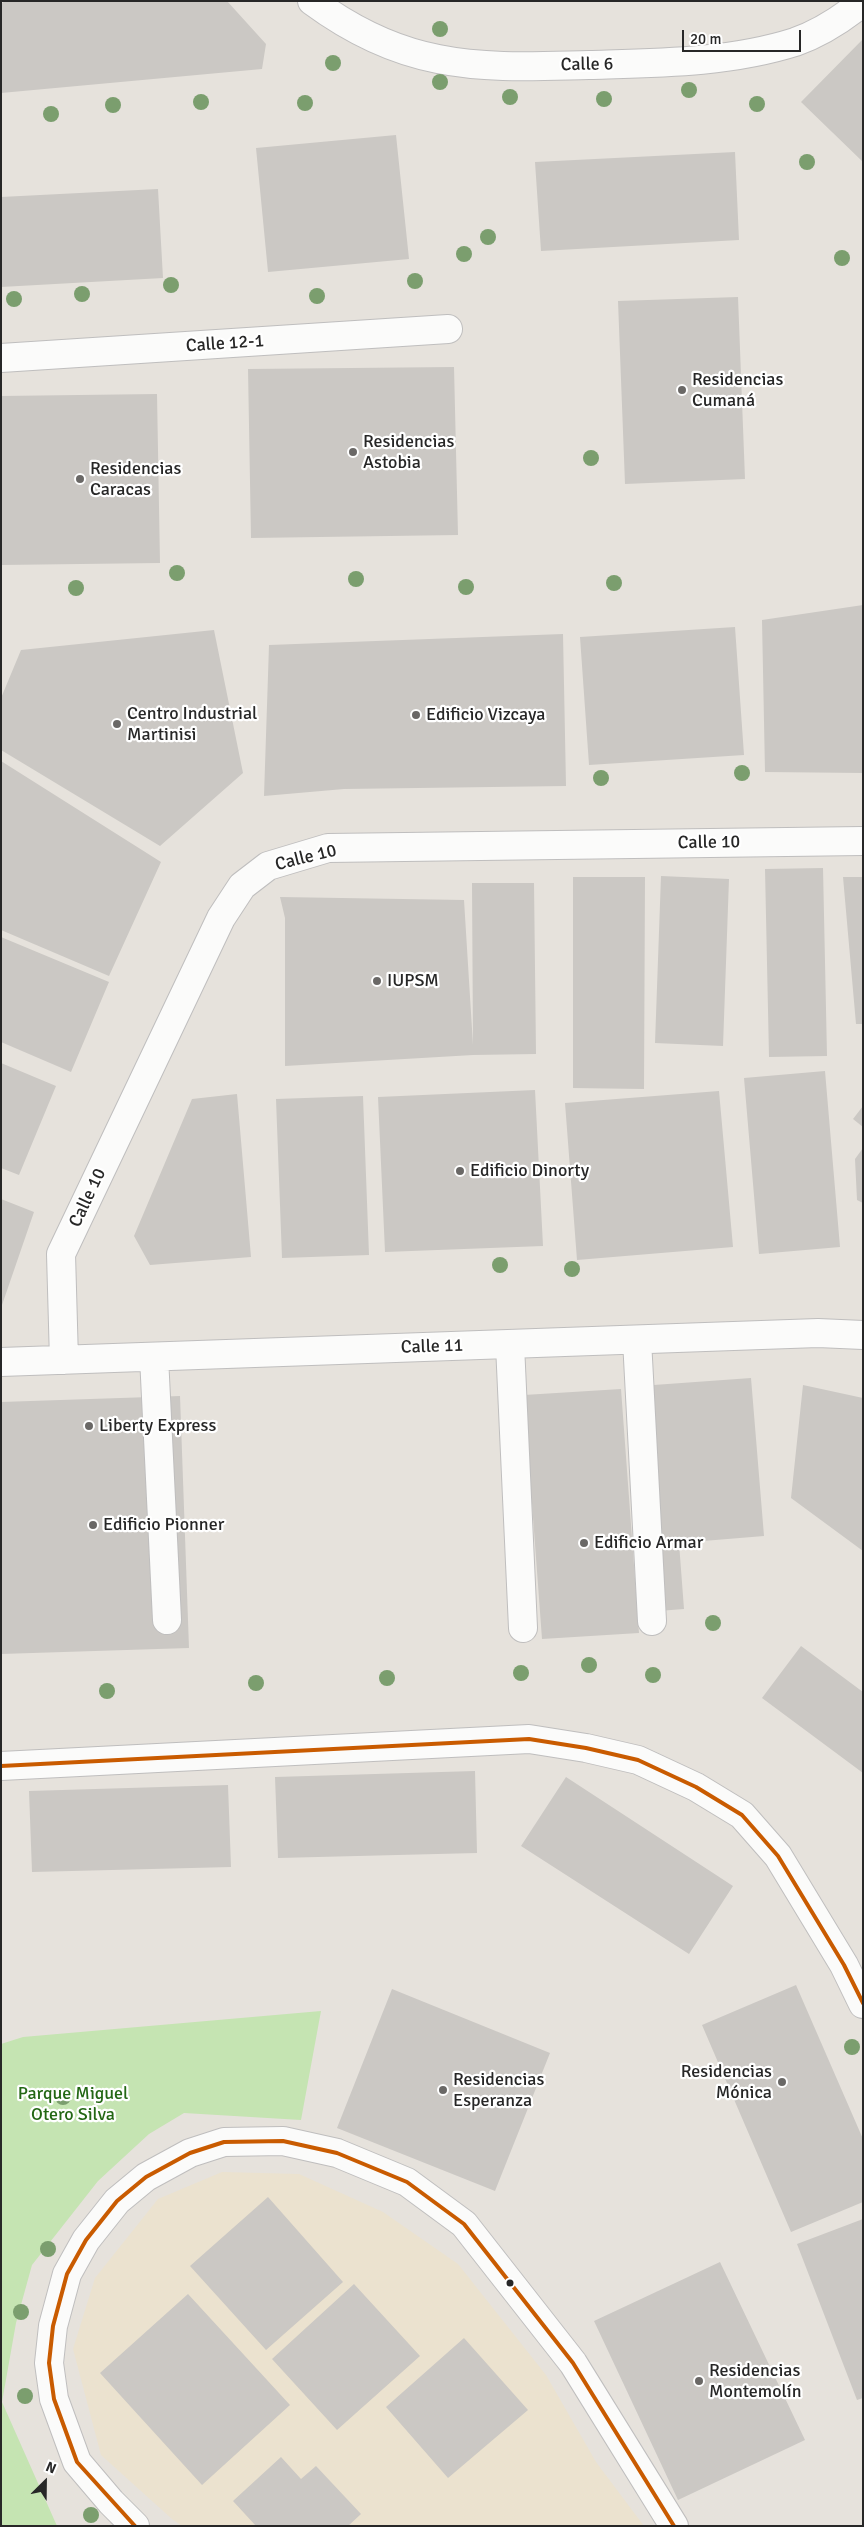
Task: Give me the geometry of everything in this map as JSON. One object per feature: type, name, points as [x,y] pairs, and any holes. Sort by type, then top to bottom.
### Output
[{"type":"street","name":"Calle 6","points":[[312,1],[341,23],[382,43],[437,59],[483,64],[544,66],[646,64],[763,51],[796,41],[832,26],[863,2]]},
{"type":"street","name":"Calle 12-1","points":[[1,358],[448,329]]},
{"type":"street","name":"Calle 10","points":[[64,1360],[61,1254],[221,918],[242,886],[268,866],[328,848],[863,841]]},
{"type":"street","name":"Calle 11","points":[[1,1362],[818,1333],[863,1335]]},
{"type":"street","points":[[636,1340],[652,1621]]},
{"type":"street","points":[[510,1344],[522,1628]]},
{"type":"street","points":[[154,1357],[167,1620]]},
{"type":"street","points":[[1,1766],[529,1738],[638,1760],[696,1787],[742,1815],[778,1856],[844,1964],[863,2004]]},
{"type":"street","points":[[135,2526],[110,2502],[77,2462],[54,2399],[48,2363],[53,2326],[67,2274],[86,2240],[117,2201],[146,2177],[190,2154],[224,2142],[283,2141],[337,2153],[407,2182],[464,2224],[573,2363],[670,2524],[674,2526]]},
{"type":"shaded area","points":[[222,2172],[299,2174],[383,2212],[458,2264],[546,2375],[596,2462],[644,2526],[182,2526],[172,2519],[101,2455],[73,2349],[95,2278],[158,2199]]},
{"type":"green space","name":"Parque Miguel Otero Silva","points":[[321,2011],[301,2120],[184,2113],[149,2134],[98,2181],[32,2265],[16,2323],[2,2402],[57,2526],[1,2526],[1,2044],[23,2037]]},
{"type":"building","points":[[5,1],[227,1],[266,44],[262,69],[1,93],[1,4]]},
{"type":"building","points":[[863,39],[863,162],[801,102]]},
{"type":"building","points":[[396,135],[409,259],[268,272],[256,148]]},
{"type":"building","points":[[735,152],[739,240],[541,251],[535,162]]},
{"type":"building","points":[[158,189],[163,278],[1,287],[1,197]]},
{"type":"building","name":"Residencias Cumaná","points":[[738,297],[745,479],[625,484],[618,301]]},
{"type":"building","name":"Residencias Astobia","points":[[454,367],[458,535],[251,538],[248,369]]},
{"type":"building","name":"Residencias Caracas","points":[[157,394],[160,563],[1,565],[1,396]]},
{"type":"building","points":[[863,605],[863,773],[765,772],[762,620]]},
{"type":"building","points":[[735,627],[744,755],[589,765],[580,637]]},
{"type":"building","name":"Centro Industrial Martinisi","points":[[214,630],[243,773],[160,846],[1,750],[1,698],[21,650]]},
{"type":"building","name":"Edificio Vizcaya","points":[[563,634],[566,786],[344,789],[264,796],[269,645]]},
{"type":"building","points":[[1,761],[161,862],[109,976],[1,930]]},
{"type":"building","points":[[823,868],[827,1056],[769,1057],[765,869]]},
{"type":"building","points":[[661,876],[729,879],[723,1046],[655,1043]]},
{"type":"building","points":[[573,877],[645,877],[644,1089],[573,1088]]},
{"type":"building","points":[[843,877],[863,877],[863,1024],[856,1024]]},
{"type":"building","name":"IUPSM","points":[[472,883],[534,883],[536,1054],[473,1055],[285,1066],[285,918],[280,897],[464,900],[473,1045]]},
{"type":"building","points":[[1,937],[109,982],[71,1072],[1,1042]]},
{"type":"building","points":[[1,1063],[56,1086],[19,1175],[1,1168]]},
{"type":"building","points":[[825,1071],[840,1247],[759,1254],[744,1078]]},
{"type":"building","name":"Edificio Dinorty","points":[[535,1090],[543,1246],[385,1252],[378,1097]]},
{"type":"building","points":[[719,1091],[733,1247],[577,1260],[565,1103]]},
{"type":"building","points":[[237,1094],[251,1257],[150,1265],[134,1236],[192,1099]]},
{"type":"building","points":[[363,1096],[369,1255],[282,1258],[276,1099]]},
{"type":"building","points":[[863,1106],[863,1127],[853,1119]]},
{"type":"building","points":[[863,1148],[863,1203],[857,1200],[855,1159]]},
{"type":"building","points":[[1,1199],[34,1212],[2,1305],[1,1305]]},
{"type":"building","points":[[751,1378],[764,1536],[679,1543],[684,1609],[645,1612],[626,1387]]},
{"type":"building","points":[[803,1385],[863,1398],[863,1551],[791,1498]]},
{"type":"building","name":"Edificio Armar","points":[[621,1389],[639,1633],[542,1639],[524,1395]]},
{"type":"building","name":"Edificio Pionner","points":[[180,1396],[189,1648],[1,1654],[1,1402]]},
{"type":"building","points":[[801,1646],[863,1692],[863,1773],[762,1698]]},
{"type":"building","points":[[475,1771],[477,1853],[278,1858],[275,1777]]},
{"type":"building","points":[[566,1777],[733,1886],[689,1954],[521,1846]]},
{"type":"building","points":[[228,1785],[231,1867],[32,1872],[29,1791]]},
{"type":"building","name":"Residencias Mónica","points":[[796,1985],[863,2139],[863,2202],[791,2232],[702,2025]]},
{"type":"building","name":"Residencias Esperanza","points":[[392,1989],[550,2053],[495,2191],[337,2128]]},
{"type":"building","points":[[268,2197],[343,2282],[266,2350],[190,2266]]},
{"type":"building","points":[[863,2219],[863,2398],[857,2400],[797,2244]]},
{"type":"building","name":"Residencias Montemolín","points":[[720,2262],[805,2440],[678,2500],[594,2321]]},
{"type":"building","points":[[354,2284],[420,2356],[337,2430],[272,2359]]},
{"type":"building","points":[[188,2294],[290,2405],[202,2485],[100,2373]]},
{"type":"building","points":[[464,2338],[528,2410],[448,2478],[386,2407]]},
{"type":"building","points":[[281,2457],[301,2479],[316,2466],[361,2514],[348,2526],[256,2526],[233,2501]]},
{"type":"transit line","points":[[1,1766],[529,1739],[586,1748],[638,1760],[696,1787],[742,1815],[778,1856],[844,1965],[863,2003]]},
{"type":"transit line","points":[[135,2526],[77,2462],[54,2399],[49,2363],[53,2326],[67,2274],[86,2240],[117,2201],[146,2177],[190,2153],[224,2142],[283,2141],[337,2153],[407,2182],[464,2224],[573,2363],[674,2526]]},
{"type":"place","name":"Residencias Cumaná","points":[[682,390]]},
{"type":"place","name":"Residencias Astobia","points":[[353,452]]},
{"type":"place","name":"Residencias Caracas","points":[[80,479]]},
{"type":"place","name":"Edificio Vizcaya","points":[[416,715]]},
{"type":"place","name":"Centro Industrial Martinisi","points":[[117,724]]},
{"type":"place","name":"IUPSM","points":[[377,981]]},
{"type":"place","name":"Edificio Dinorty","points":[[460,1171]]},
{"type":"place","name":"Liberty Express","points":[[89,1426]]},
{"type":"place","name":"Edificio Pionner","points":[[93,1525]]},
{"type":"place","name":"Edificio Armar","points":[[584,1543]]},
{"type":"place","name":"Residencias Mónica","points":[[782,2082]]},
{"type":"place","name":"Residencias Esperanza","points":[[443,2090]]},
{"type":"place","name":"Residencias Montemolín","points":[[699,2381]]}]
